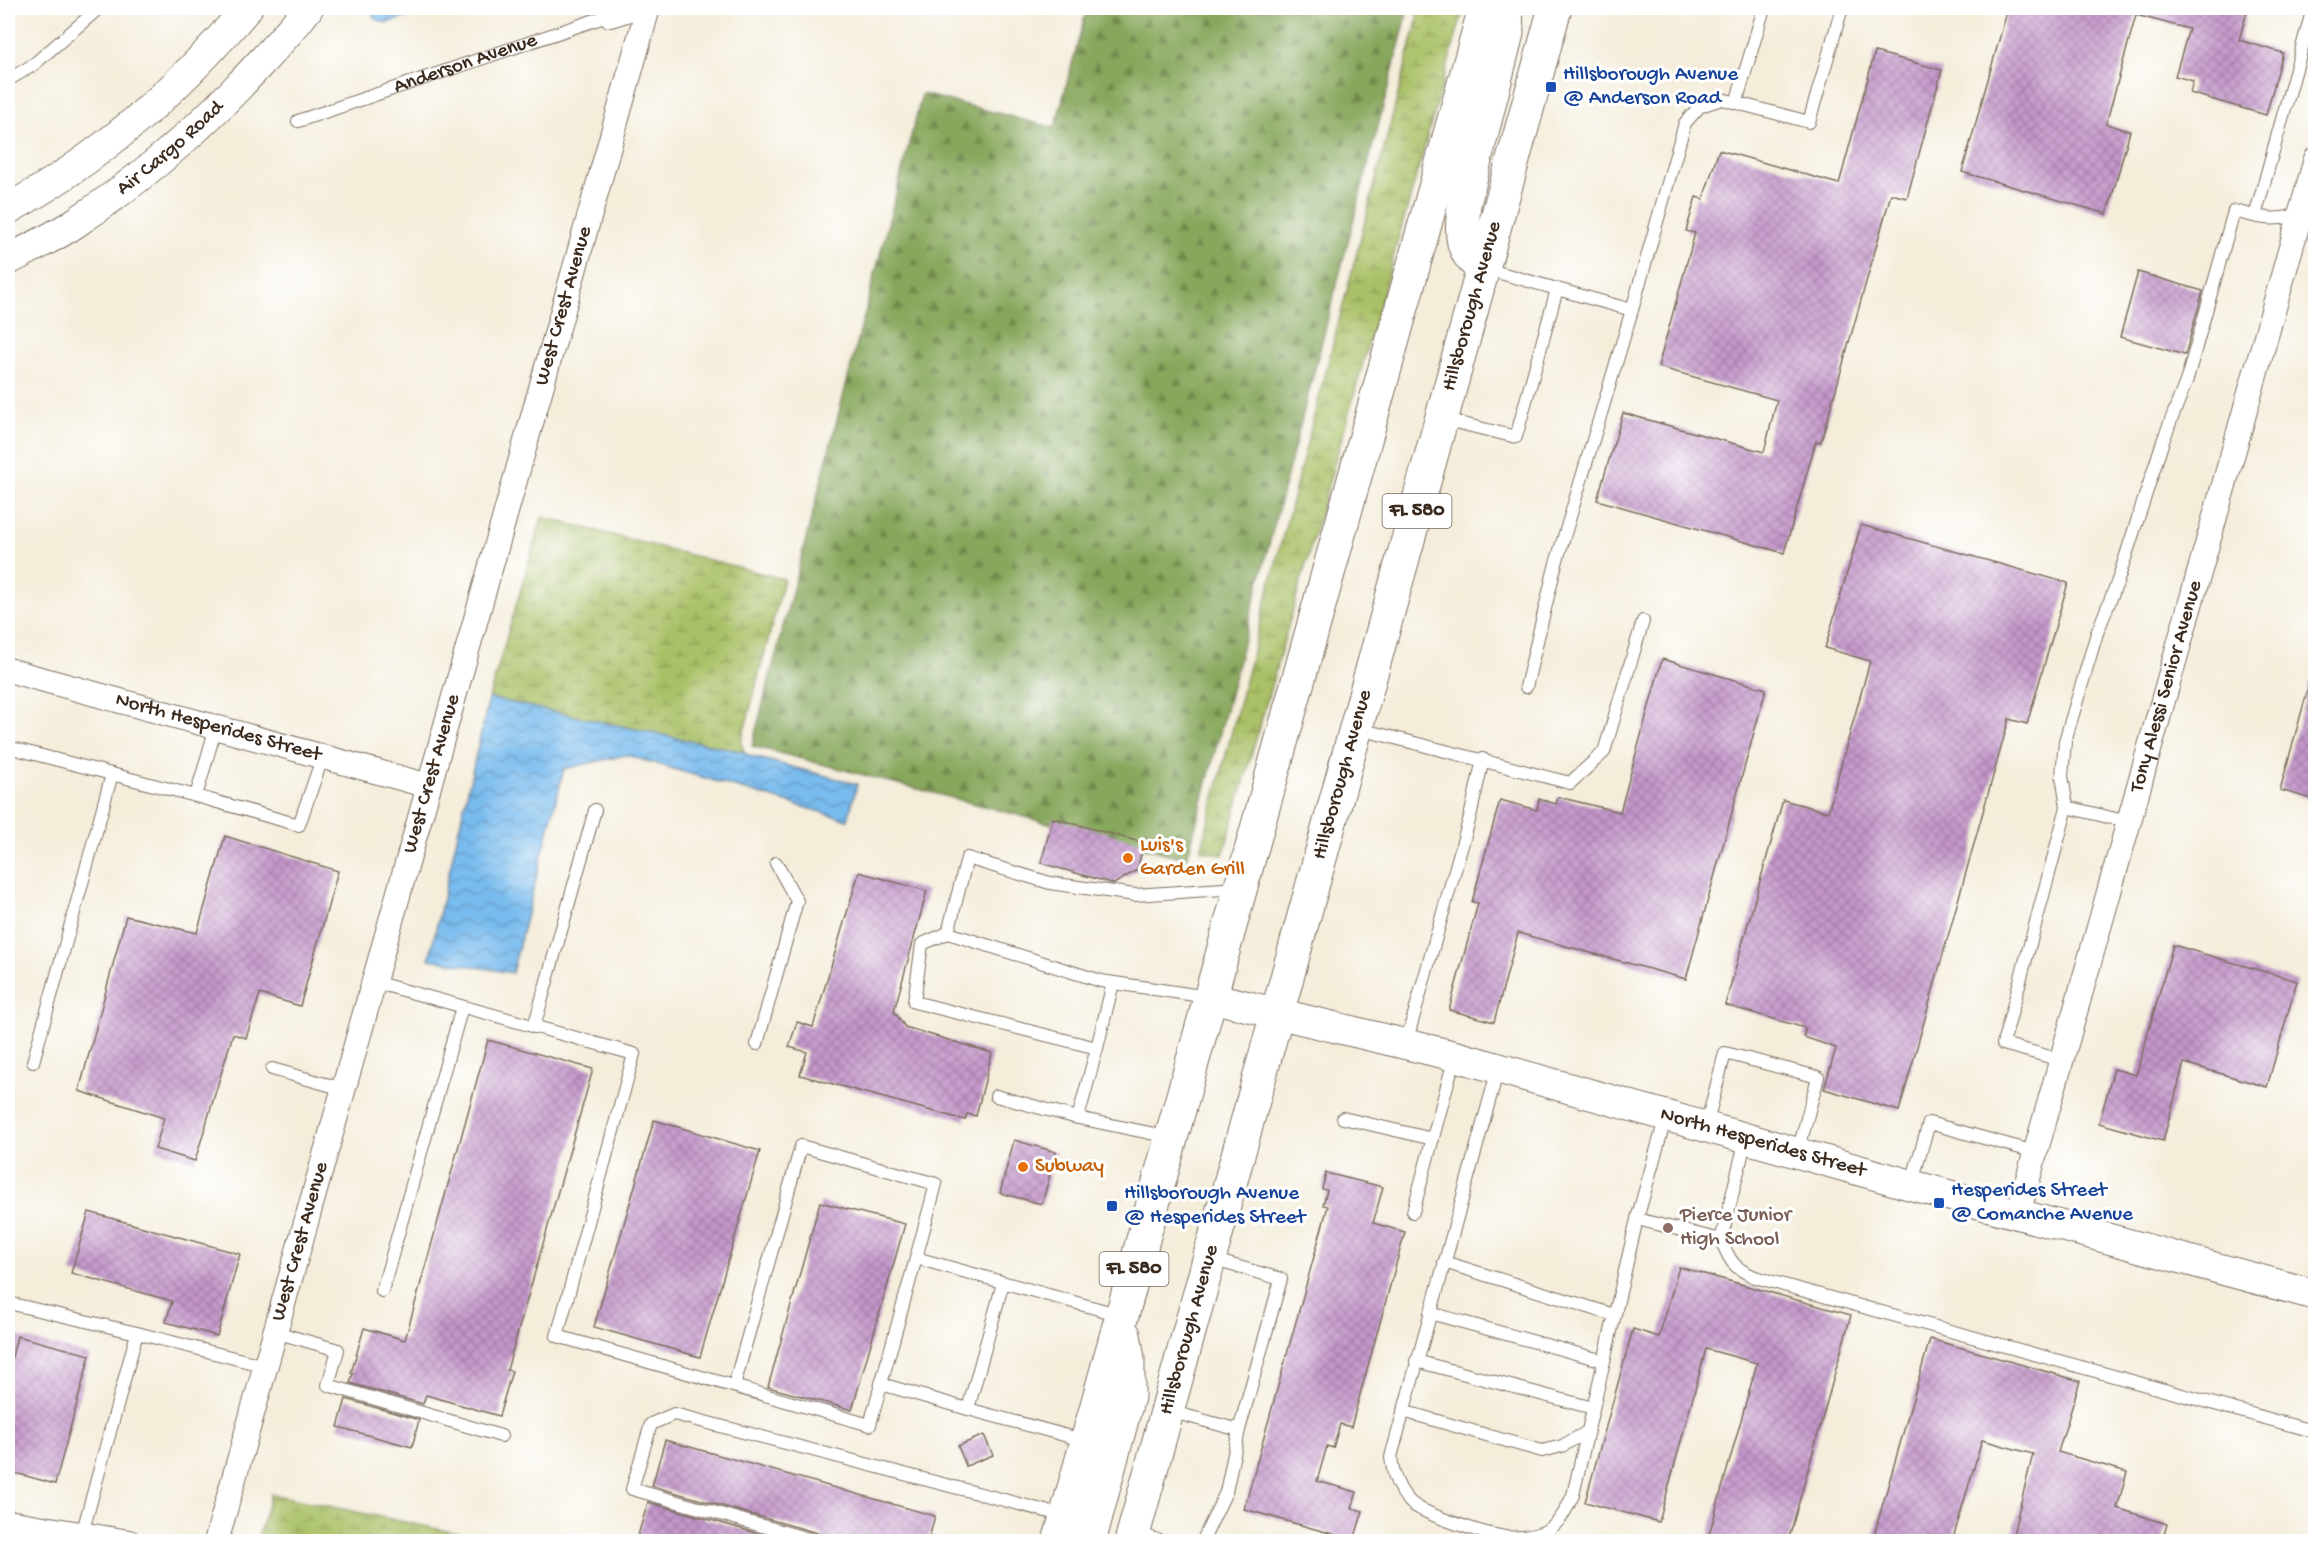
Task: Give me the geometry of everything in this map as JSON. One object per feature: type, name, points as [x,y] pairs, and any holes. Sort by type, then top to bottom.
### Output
[{"type":"main road","name":"FL 580","points":[[1063,1529],[1485,8]]},
{"type":"main road","points":[[1483,268],[1467,254],[1462,224],[1464,204],[1507,33],[1506,8]]},
{"type":"main road","name":"Hillsborough Avenue","points":[[1143,1538],[1167,1411],[1555,8]]},
{"type":"main road","points":[[1089,1542],[1128,1397],[1128,1359],[1122,1315]]},
{"type":"street","name":"Air Cargo Road","points":[[8,210],[47,188],[118,135],[178,81],[229,30],[247,8]]},
{"type":"street","name":"Air Cargo Road","points":[[8,260],[71,225],[141,176],[208,118],[268,56],[308,8]]},
{"type":"street","name":"West Crest Avenue","points":[[216,1542],[648,8]]},
{"type":"street","name":"Tony Alessi Senior Avenue","points":[[2018,1214],[2316,159]]},
{"type":"street","name":"North Hesperides Street","points":[[8,670],[429,786]]},
{"type":"street","name":"North Hesperides Street","points":[[1209,998],[1455,1056],[1911,1185],[2316,1295]]},
{"type":"street","points":[[8,1522],[129,1542]]},
{"type":"lane","points":[[8,80],[33,65],[99,8]]},
{"type":"lane","points":[[1736,103],[1764,8]]},
{"type":"lane","points":[[1526,687],[1555,567],[1632,310],[1684,123],[1700,106],[1722,99],[1809,123],[1842,8]]},
{"type":"lane","points":[[2255,216],[2313,8]]},
{"type":"lane","name":"Anderson Avenue","points":[[298,121],[621,11]]},
{"type":"lane","points":[[2061,1060],[2003,1044],[2067,807],[2061,776],[2065,741],[2097,633],[2117,583],[2163,441],[2187,379],[2234,212],[2281,220],[2300,214]]},
{"type":"lane","points":[[1483,268],[1632,310]]},
{"type":"lane","points":[[1442,418],[1516,437],[1557,289]]},
{"type":"lane","points":[[1356,728],[1570,783],[1604,752],[1643,621]]},
{"type":"lane","points":[[196,796],[216,727]]},
{"type":"lane","points":[[8,747],[299,825],[323,756]]},
{"type":"lane","points":[[1406,1044],[1470,817],[1483,759]]},
{"type":"lane","points":[[33,1062],[112,774]]},
{"type":"lane","points":[[2067,807],[2128,822]]},
{"type":"lane","points":[[534,1027],[595,810]]},
{"type":"lane","points":[[948,933],[967,858],[1050,883],[1135,895],[1240,888]]},
{"type":"lane","points":[[757,1044],[797,901],[776,863]]},
{"type":"lane","points":[[1097,1048],[914,1002],[922,944],[948,933],[1101,981],[1209,998]]},
{"type":"lane","points":[[374,982],[634,1054],[557,1336],[870,1425],[936,1184],[801,1146],[734,1386]]},
{"type":"lane","points":[[1078,1118],[1113,983]]},
{"type":"lane","points":[[382,1291],[462,1007]]},
{"type":"lane","points":[[1706,1126],[1725,1053],[1818,1077],[1798,1152]]},
{"type":"lane","points":[[1413,1212],[1455,1056]]},
{"type":"lane","points":[[1498,1068],[1391,1456],[1393,1474],[1399,1488],[1412,1504],[1431,1514],[1499,1536],[1518,1538],[1547,1531],[1562,1518],[1573,1495],[1636,1219],[1666,1115]]},
{"type":"lane","points":[[272,1069],[343,1089]]},
{"type":"lane","points":[[996,1096],[1078,1118],[1170,1138]]},
{"type":"lane","points":[[1343,1118],[1433,1139]]},
{"type":"lane","points":[[1911,1185],[1929,1123],[2035,1152]]},
{"type":"lane","points":[[1746,1137],[1721,1240],[1731,1263],[1742,1272],[2316,1432]]},
{"type":"lane","points":[[1636,1219],[1721,1240]]},
{"type":"lane","points":[[916,1258],[1122,1315]]},
{"type":"lane","points":[[1202,1542],[1226,1492],[1239,1430],[1281,1279],[1210,1259]]},
{"type":"lane","points":[[1444,1262],[1614,1315]]},
{"type":"lane","points":[[968,1409],[1003,1282]]},
{"type":"lane","points":[[8,1303],[265,1366]]},
{"type":"lane","points":[[1430,1313],[1604,1361]]},
{"type":"lane","points":[[275,1332],[338,1350],[328,1385],[501,1436]]},
{"type":"lane","points":[[82,1534],[137,1333]]},
{"type":"lane","points":[[1416,1361],[1593,1408]]},
{"type":"lane","points":[[881,1384],[1087,1441]]},
{"type":"lane","points":[[1167,1411],[1239,1430]]},
{"type":"lane","points":[[1403,1411],[1542,1451],[1562,1446],[1587,1432]]},
{"type":"lane","points":[[819,1542],[632,1489],[651,1424],[674,1414],[1063,1529]]},
{"type":"green space","points":[[1087,8],[1377,8],[1407,15],[1187,859],[752,746],[922,94],[1055,128]]},
{"type":"green space","points":[[1413,8],[1464,8],[1223,855],[1201,850],[1418,18]]},
{"type":"green space","points":[[542,517],[784,579],[741,743],[744,752],[489,698]]},
{"type":"green space","points":[[271,1494],[495,1541],[257,1541]]},
{"type":"water","points":[[375,8],[439,8],[386,23],[375,19],[372,13]]},
{"type":"water","points":[[489,698],[744,752],[750,756],[857,784],[848,820],[626,755],[564,769],[512,973],[429,959]]},
{"type":"building","points":[[2008,8],[2248,8],[2239,40],[2283,53],[2266,115],[2190,93],[2193,81],[2175,76],[2189,29],[2136,15],[2106,124],[2130,131],[2107,214],[1962,172]]},
{"type":"building","points":[[1875,52],[1942,70],[1907,198],[1891,194],[1821,442],[1816,441],[1784,553],[1597,500],[1623,413],[1764,452],[1777,400],[1658,367],[1695,233],[1686,231],[1696,197],[1703,199],[1719,150],[1839,184]]},
{"type":"building","points":[[2138,272],[2203,291],[2185,355],[2120,337]]},
{"type":"building","points":[[1861,525],[2068,583],[2027,724],[2009,719],[1899,1111],[1824,1089],[1836,1048],[1804,1037],[1805,1028],[1725,1005],[1783,800],[1828,812],[1870,661],[1825,648]]},
{"type":"building","points":[[1662,659],[1766,689],[1686,979],[1518,933],[1494,1022],[1449,1010],[1478,903],[1472,902],[1500,800],[1537,810],[1539,799],[1556,804],[1558,797],[1620,812]]},
{"type":"building","points":[[2310,681],[2316,682],[2316,800],[2280,790]]},
{"type":"building","points":[[1053,818],[1144,843],[1137,870],[1114,884],[1041,863]]},
{"type":"building","points":[[225,836],[338,871],[300,1006],[260,994],[246,1038],[233,1034],[195,1161],[155,1149],[164,1118],[79,1091],[126,916],[197,933]]},
{"type":"building","points":[[859,872],[927,891],[894,1011],[905,1027],[992,1053],[976,1116],[967,1114],[965,1120],[800,1075],[807,1052],[789,1047],[797,1022],[813,1027]]},
{"type":"building","points":[[2173,945],[2297,981],[2267,1087],[2184,1063],[2163,1141],[2099,1123],[2114,1069],[2136,1075]]},
{"type":"building","points":[[488,1040],[593,1069],[507,1370],[512,1371],[499,1416],[426,1395],[423,1404],[350,1383],[364,1328],[405,1340]]},
{"type":"building","points":[[654,1120],[760,1151],[700,1357],[594,1327]]},
{"type":"building","points":[[1014,1140],[1056,1152],[1042,1204],[1000,1193]]},
{"type":"building","points":[[1326,1173],[1383,1187],[1373,1223],[1405,1232],[1351,1427],[1340,1424],[1333,1448],[1327,1446],[1317,1481],[1357,1492],[1352,1508],[1363,1511],[1354,1540],[1244,1509],[1328,1206],[1323,1205],[1327,1190],[1322,1189]]},
{"type":"building","points":[[820,1202],[905,1224],[852,1410],[768,1387]]},
{"type":"building","points":[[89,1212],[240,1254],[217,1336],[166,1322],[172,1301],[71,1273]]},
{"type":"building","points":[[1679,1267],[1851,1315],[1788,1542],[1707,1542],[1757,1363],[1706,1349],[1659,1522],[1585,1502],[1633,1329],[1659,1337]]},
{"type":"building","points":[[17,1336],[90,1355],[55,1484],[8,1471],[8,1374]]},
{"type":"building","points":[[1930,1339],[2080,1381],[2058,1452],[2127,1472],[2117,1508],[2167,1524],[2162,1542],[2011,1542],[2033,1454],[1982,1440],[1952,1542],[1872,1542]]},
{"type":"building","points":[[346,1399],[419,1420],[412,1447],[338,1427]]},
{"type":"building","points":[[984,1435],[993,1455],[966,1466],[958,1446]]},
{"type":"building","points":[[665,1440],[935,1516],[928,1542],[827,1542],[821,1534],[652,1486]]},
{"type":"building","points":[[648,1502],[787,1542],[636,1542]]},
{"type":"place","name":"Hillsborough Avenue @ Anderson Road","points":[[1551,87]]},
{"type":"place","name":"Luis's Garden Grill","points":[[1128,858]]},
{"type":"place","name":"Subway","points":[[1023,1167]]},
{"type":"place","name":"Hesperides Street @ Comanche Avenue","points":[[1939,1203]]},
{"type":"place","name":"Hillsborough Avenue @ Hesperides Street","points":[[1112,1206]]},
{"type":"place","name":"Pierce Junior High School","points":[[1668,1228]]}]
